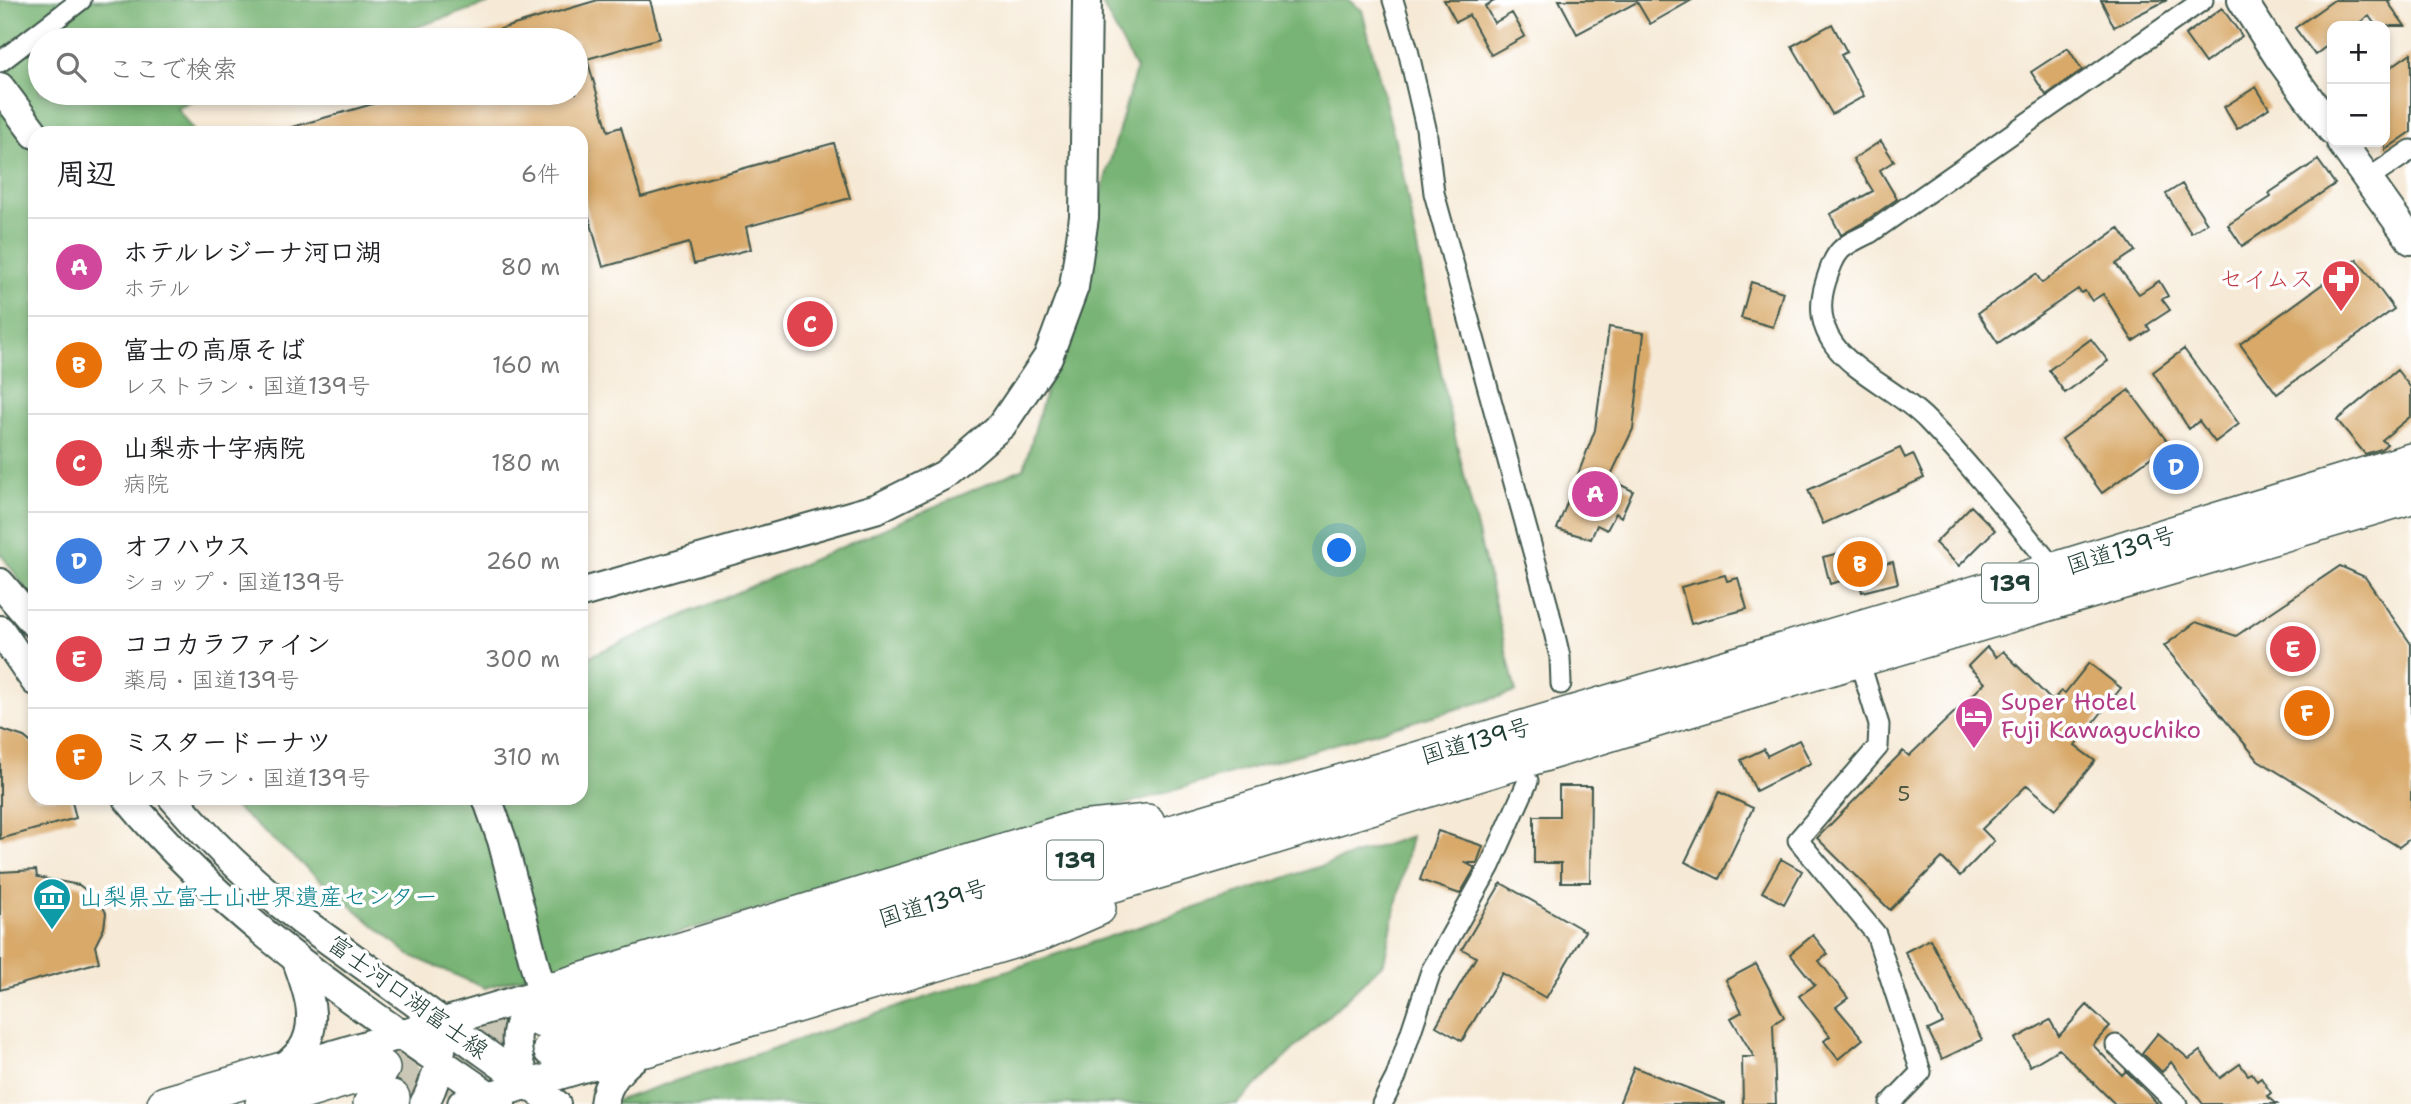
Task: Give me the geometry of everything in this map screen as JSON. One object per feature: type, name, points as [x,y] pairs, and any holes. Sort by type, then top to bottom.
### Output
[{"type":"highway","name":"国道139号","points":[[545,1021],[1072,830],[1231,813],[2411,461]]},
{"type":"highway","name":"国道139号","points":[[545,1021],[1240,847],[1657,719],[2411,496]]},
{"type":"highway","points":[[646,1049],[1043,932],[1240,847]]},
{"type":"highway","points":[[165,1104],[282,1070]]},
{"type":"highway","points":[[263,1104],[392,1094]]},
{"type":"main road","points":[[588,591],[878,508],[944,475],[1002,425],[1048,356],[1074,287],[1084,217],[1087,0]]},
{"type":"main road","points":[[2242,0],[2278,56],[2327,123]]},
{"type":"main road","points":[[0,87],[29,126]]},
{"type":"main road","points":[[2345,147],[2411,240]]},
{"type":"main road","points":[[0,583],[28,616]]},
{"type":"main road","points":[[0,630],[28,671]]},
{"type":"main road","name":"富士河口湖富士線","points":[[133,805],[171,849],[244,918],[495,1100]]},
{"type":"main road","name":"富士河口湖富士線","points":[[179,805],[203,833],[265,891],[302,921],[556,1104]]},
{"type":"main road","points":[[490,805],[502,840],[545,1021]]},
{"type":"main road","points":[[282,1070],[301,1050],[309,1034],[311,1013],[308,992],[296,958]]},
{"type":"main road","points":[[495,1100],[485,1078],[487,1054],[499,1027],[512,1012],[545,1021]]},
{"type":"main road","points":[[527,1083],[520,1065],[516,1037],[520,1019],[545,1021]]},
{"type":"main road","points":[[282,1070],[445,1023],[545,1021]]},
{"type":"main road","points":[[392,1094],[431,1092],[445,1023]]},
{"type":"main road","points":[[463,1104],[495,1100],[527,1083],[646,1049]]},
{"type":"main road","points":[[604,1104],[609,1086],[623,1065],[646,1049]]},
{"type":"street","points":[[44,28],[81,0]]},
{"type":"street","points":[[1393,0],[1426,128],[1434,193],[1551,618],[1560,657],[1561,684]]},
{"type":"street","points":[[2055,569],[1925,417],[1853,366],[1829,338],[1821,312],[1823,292],[1832,261],[1842,246],[1870,233],[2203,0]]},
{"type":"street","points":[[0,62],[28,41]]},
{"type":"street","points":[[2368,179],[2411,150]]},
{"type":"street","points":[[1859,660],[1879,725],[1878,747],[1798,840],[1876,934],[1921,1072],[1890,1104]]},
{"type":"street","points":[[1382,1104],[1396,1077],[1431,971],[1490,866],[1528,781]]},
{"type":"street","points":[[2116,1045],[2177,1104]]},
{"type":"green space","points":[[0,0],[499,0],[414,28],[28,28],[28,105],[182,105],[176,107],[190,126],[28,126],[28,591],[0,553]]},
{"type":"green space","points":[[1100,0],[1348,0],[1362,10],[1401,164],[1447,403],[1516,692],[485,988],[409,955],[232,805],[588,805],[588,657],[1024,468],[1136,69]]},
{"type":"green space","points":[[1411,836],[1384,962],[1237,1104],[606,1104]]},
{"type":"building","points":[[598,0],[650,0],[660,38],[588,59],[588,28],[504,28]]},
{"type":"building","points":[[1444,0],[1496,0],[1485,6],[1494,23],[1512,13],[1525,36],[1491,55],[1469,15],[1456,22]]},
{"type":"building","points":[[1559,0],[1692,0],[1650,24],[1637,2],[1577,34]]},
{"type":"building","points":[[2101,0],[2167,0],[2114,27]]},
{"type":"building","points":[[2334,0],[2390,0],[2388,2],[2405,26],[2390,26],[2390,21],[2372,21],[2369,16],[2362,21],[2327,21],[2327,46],[2315,55],[2295,28]]},
{"type":"building","points":[[2222,8],[2242,36],[2205,63],[2185,35]]},
{"type":"building","points":[[1832,24],[1847,52],[1841,55],[1864,96],[1832,114],[1792,46]]},
{"type":"building","points":[[2068,48],[2082,70],[2046,95],[2031,72]]},
{"type":"building","points":[[2411,53],[2411,132],[2390,147],[2390,84],[2390,68]]},
{"type":"building","points":[[588,62],[608,131],[621,127],[641,197],[834,143],[850,198],[746,227],[751,249],[694,264],[689,243],[603,267],[588,213],[588,126],[296,126],[369,105],[588,105]]},
{"type":"building","points":[[2256,87],[2269,108],[2237,129],[2224,107]]},
{"type":"building","points":[[1881,141],[1894,161],[1880,170],[1897,199],[1841,235],[1830,214],[1873,191],[1853,159]]},
{"type":"building","points":[[2318,160],[2335,184],[2242,246],[2228,225],[2271,197],[2269,193]]},
{"type":"building","points":[[2182,184],[2207,223],[2191,233],[2166,194]]},
{"type":"building","points":[[2119,228],[2135,251],[2116,264],[2139,294],[2159,281],[2168,296],[2162,299],[2170,310],[2147,325],[2150,330],[2133,341],[2103,294],[2092,301],[2085,291],[2081,293],[2078,289],[1998,343],[1978,313],[2036,274],[2042,283]]},
{"type":"building","points":[[2357,259],[2394,309],[2277,394],[2240,344]]},
{"type":"building","points":[[1751,282],[1783,292],[1773,327],[1741,318]]},
{"type":"building","points":[[1609,327],[1644,333],[1633,429],[1609,479],[1633,491],[1621,517],[1616,513],[1607,530],[1597,525],[1591,539],[1557,529],[1595,430]]},
{"type":"building","points":[[2091,339],[2108,361],[2065,393],[2049,370]]},
{"type":"building","points":[[2184,349],[2239,424],[2215,442],[2199,421],[2189,429],[2153,372]]},
{"type":"building","points":[[2397,370],[2411,388],[2411,416],[2382,440],[2387,444],[2381,449],[2365,454],[2337,420]]},
{"type":"building","points":[[2129,390],[2169,444],[2102,493],[2062,439]]},
{"type":"building","points":[[1900,448],[1905,458],[1913,454],[1924,478],[1823,524],[1808,490]]},
{"type":"building","points":[[1971,506],[1995,530],[1959,566],[1935,543]]},
{"type":"building","points":[[1872,545],[1877,566],[1893,562],[1898,583],[1862,592],[1858,576],[1830,584],[1823,557]]},
{"type":"building","points":[[2340,566],[2365,577],[2411,644],[2411,838],[2399,847],[2258,760],[2164,646],[2196,622],[2236,636]]},
{"type":"building","points":[[1725,575],[1727,581],[1738,578],[1747,609],[1691,624],[1681,587]]},
{"type":"building","points":[[1987,647],[1996,657],[2003,651],[2052,701],[2061,691],[2065,693],[2089,663],[2121,688],[2075,746],[2095,761],[2056,809],[2027,785],[1982,829],[1994,841],[1960,876],[1942,858],[1890,910],[1817,838],[1903,751],[1909,756],[1985,683],[1968,666]]},
{"type":"building","name":"山梨県立富士山世界遺産センター","points":[[0,729],[28,740],[28,805],[73,805],[76,818],[0,839]]},
{"type":"building","points":[[1799,740],[1811,763],[1756,791],[1741,760],[1764,749],[1767,756]]},
{"type":"building","points":[[1559,786],[1591,786],[1590,882],[1561,882],[1561,863],[1534,863],[1534,816],[1559,816]]},
{"type":"building","points":[[1719,792],[1753,808],[1719,879],[1685,862]]},
{"type":"building","points":[[1438,831],[1483,846],[1477,863],[1466,863],[1475,868],[1460,894],[1420,880]]},
{"type":"building","points":[[1781,859],[1802,871],[1784,904],[1762,892]]},
{"type":"building","name":"山梨県立富士山世界遺産センター","points":[[36,870],[37,877],[79,885],[100,901],[106,913],[104,928],[95,946],[99,962],[0,990],[0,872]]},
{"type":"building","points":[[1501,883],[1585,931],[1546,998],[1502,973],[1462,1041],[1436,1026],[1476,957],[1462,949]]},
{"type":"building","points":[[1813,935],[1828,954],[1819,961],[1848,998],[1836,1007],[1863,1039],[1838,1059],[1824,1041],[1830,1036],[1799,996],[1815,985],[1790,954]]},
{"type":"building","points":[[1930,939],[1982,1040],[1942,1059],[1928,1030],[1943,1023],[1905,952]]},
{"type":"building","points":[[1756,964],[1784,1017],[1773,1024],[1776,1104],[1743,1104],[1742,1057],[1754,1057],[1731,1018],[1742,1012],[1726,980]]},
{"type":"building","points":[[2087,1005],[2110,1026],[2093,1045],[2122,1075],[2126,1071],[2158,1104],[2115,1104],[2059,1049],[2030,1066],[2015,1039],[2050,1020],[2059,1036]]},
{"type":"building","points":[[2158,1033],[2189,1059],[2200,1051],[2220,1078],[2240,1064],[2248,1075],[2252,1073],[2257,1081],[2261,1078],[2271,1093],[2267,1096],[2277,1104],[2203,1104],[2171,1062],[2162,1072],[2142,1053]]},
{"type":"building","points":[[1634,1067],[1725,1103],[1725,1104],[1619,1104]]},
{"type":"tunnel","points":[[382,1068],[542,1020]]},
{"type":"tunnel","points":[[392,1098],[528,1056]]},
{"type":"place","name":"セイムス","points":[[2341,313]]},
{"type":"place","name":"山梨赤十字病院","points":[[810,324]]},
{"type":"place","name":"オフハウス","points":[[2176,467]]},
{"type":"place","name":"ホテルレジーナ河口湖","points":[[1595,494]]},
{"type":"place","name":"富士の高原そば","points":[[1860,564]]},
{"type":"place","name":"ココカラファイン","points":[[2293,649]]},
{"type":"place","name":"ミスタードーナツ","points":[[2307,713]]},
{"type":"place","name":"Super Hotel Fuji Kawaguchiko","points":[[1974,750]]},
{"type":"place","name":"山梨県立富士山世界遺産センター","points":[[52,931]]}]
